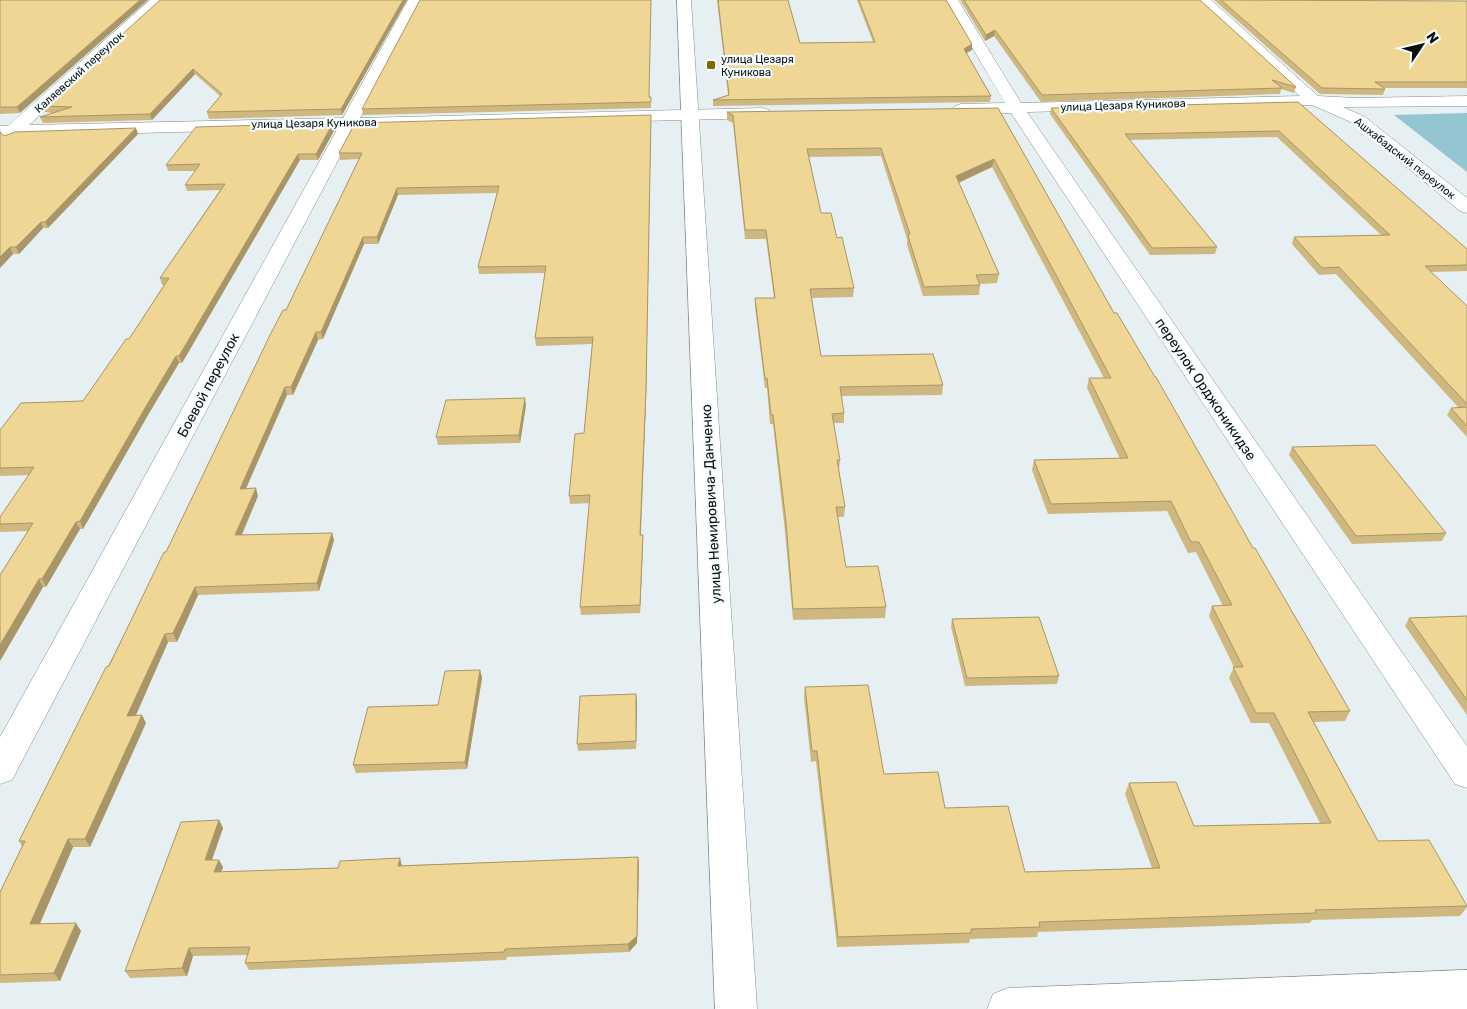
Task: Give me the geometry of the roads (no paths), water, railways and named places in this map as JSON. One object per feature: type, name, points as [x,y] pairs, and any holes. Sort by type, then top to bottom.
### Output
[{"type":"street","name":"Каляевский переулок","points":[[0,143],[7,131],[158,0]]},
{"type":"street","name":"Боевой переулок","points":[[0,770],[415,0]]},
{"type":"street","name":"улица Немировича-Данченко","points":[[684,0],[692,114],[736,1009]]},
{"type":"street","name":"переулок Орджоникидзе","points":[[951,0],[1017,108],[1467,774]]},
{"type":"street","name":"Ашхабадский переулок","points":[[1203,0],[1314,100],[1359,120],[1467,207]]},
{"type":"street","name":"улица Цезаря Куникова","points":[[949,110],[1314,100],[1356,103],[1467,101]]},
{"type":"street","name":"улица Цезаря Куникова","points":[[7,131],[783,112]]},
{"type":"street","points":[[1008,1009],[1467,990]]},
{"type":"place","name":"улица Цезаря Куникова","points":[[711,65]]}]
